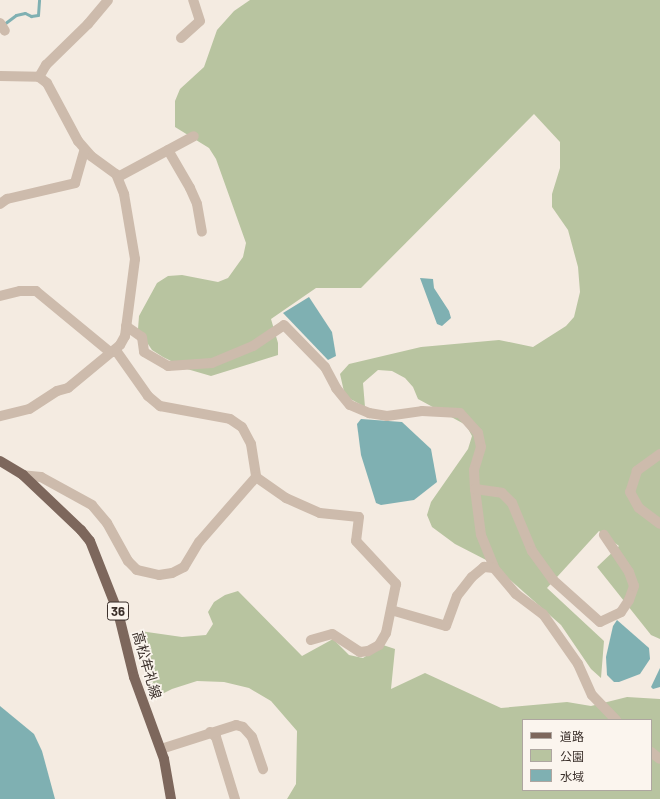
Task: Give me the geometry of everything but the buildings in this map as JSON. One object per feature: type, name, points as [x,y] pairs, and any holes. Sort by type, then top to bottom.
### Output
[{"type":"main road","name":"高松牟礼線","points":[[0,461],[23,475],[81,530],[90,541],[111,589],[134,677],[161,749],[171,799]]},
{"type":"street","points":[[39,77],[46,65],[88,24],[108,0]]},
{"type":"street","points":[[181,38],[200,21],[193,0]]},
{"type":"street","points":[[0,76],[39,77],[47,83],[78,141],[85,149],[118,177],[124,194],[135,259],[125,336],[120,345],[68,388],[57,391],[29,409],[0,416]]},
{"type":"street","points":[[118,177],[194,136]]},
{"type":"street","points":[[0,204],[7,199],[75,183],[85,149]]},
{"type":"street","points":[[168,150],[190,188],[197,204],[202,232]]},
{"type":"street","points":[[0,296],[20,291],[36,290],[110,352],[117,352],[148,396],[160,406],[230,419],[242,427],[251,444],[256,477],[286,498],[320,513],[359,517],[356,542],[396,584],[386,633],[379,645],[368,651],[360,652],[347,646],[332,634],[311,640]]},
{"type":"street","points":[[126,326],[142,337],[144,352],[168,366],[212,363],[253,346],[284,325],[325,367],[336,388],[350,405],[369,413],[387,416],[422,411],[460,413],[478,433],[481,447],[474,470],[475,489],[481,535],[494,568],[516,594],[543,614],[578,664],[592,695],[615,719]]},
{"type":"street","points":[[660,454],[637,471],[630,492],[639,508],[660,524]]},
{"type":"street","points":[[23,475],[41,477],[92,505],[107,523],[128,561],[137,570],[159,575],[172,573],[184,567],[199,542],[256,477]]},
{"type":"street","points":[[475,489],[502,493],[512,503],[532,551],[553,580],[600,622],[621,612],[629,600],[634,586],[629,572],[604,535]]},
{"type":"street","points":[[391,610],[446,626],[457,596],[472,577],[484,567],[494,568]]},
{"type":"street","points":[[161,749],[210,732],[236,725],[243,727],[252,737],[263,769]]},
{"type":"street","points":[[210,732],[216,737],[235,799]]},
{"type":"street","points":[[652,753],[660,759]]},
{"type":"green space","points":[[250,0],[660,0],[660,639],[651,635],[597,567],[619,546],[599,531],[547,588],[604,641],[601,678],[591,669],[561,625],[490,562],[455,544],[432,527],[427,515],[431,502],[468,449],[472,436],[466,425],[418,399],[413,387],[405,378],[392,371],[378,370],[363,383],[365,407],[345,396],[340,374],[349,364],[421,347],[499,340],[533,347],[566,326],[574,317],[580,292],[578,267],[568,230],[552,207],[552,194],[560,168],[560,142],[534,114],[361,288],[316,288],[271,319],[278,343],[278,355],[211,376],[187,369],[152,350],[138,329],[139,316],[157,283],[168,276],[182,275],[218,282],[228,278],[243,257],[246,243],[216,159],[209,148],[175,127],[175,101],[180,89],[204,67],[217,30],[234,11]]},
{"type":"green space","points":[[238,591],[302,656],[333,639],[349,655],[363,658],[383,645],[395,649],[391,689],[425,673],[501,708],[567,702],[591,706],[627,697],[660,699],[660,799],[287,799],[296,784],[297,731],[271,701],[249,688],[224,682],[197,681],[172,689],[150,700],[140,631],[182,637],[206,635],[213,624],[208,612],[214,602],[225,595]]},
{"type":"water","points":[[420,278],[433,279],[434,288],[449,311],[451,318],[442,326],[437,324]]},
{"type":"water","points":[[309,297],[332,332],[336,356],[328,360],[283,313]]},
{"type":"water","points":[[361,419],[402,422],[431,449],[437,482],[414,500],[381,505],[376,503],[361,455],[357,424]]},
{"type":"water","points":[[617,620],[649,648],[650,659],[640,674],[619,682],[614,682],[607,675],[606,657],[613,626]]},
{"type":"water","points":[[660,668],[660,687],[653,689],[651,687]]},
{"type":"water","points":[[0,706],[34,734],[42,751],[55,799],[0,799]]},
{"type":"waterway","points":[[4,24],[16,15],[25,13],[31,16],[38,15],[39,0]]}]
